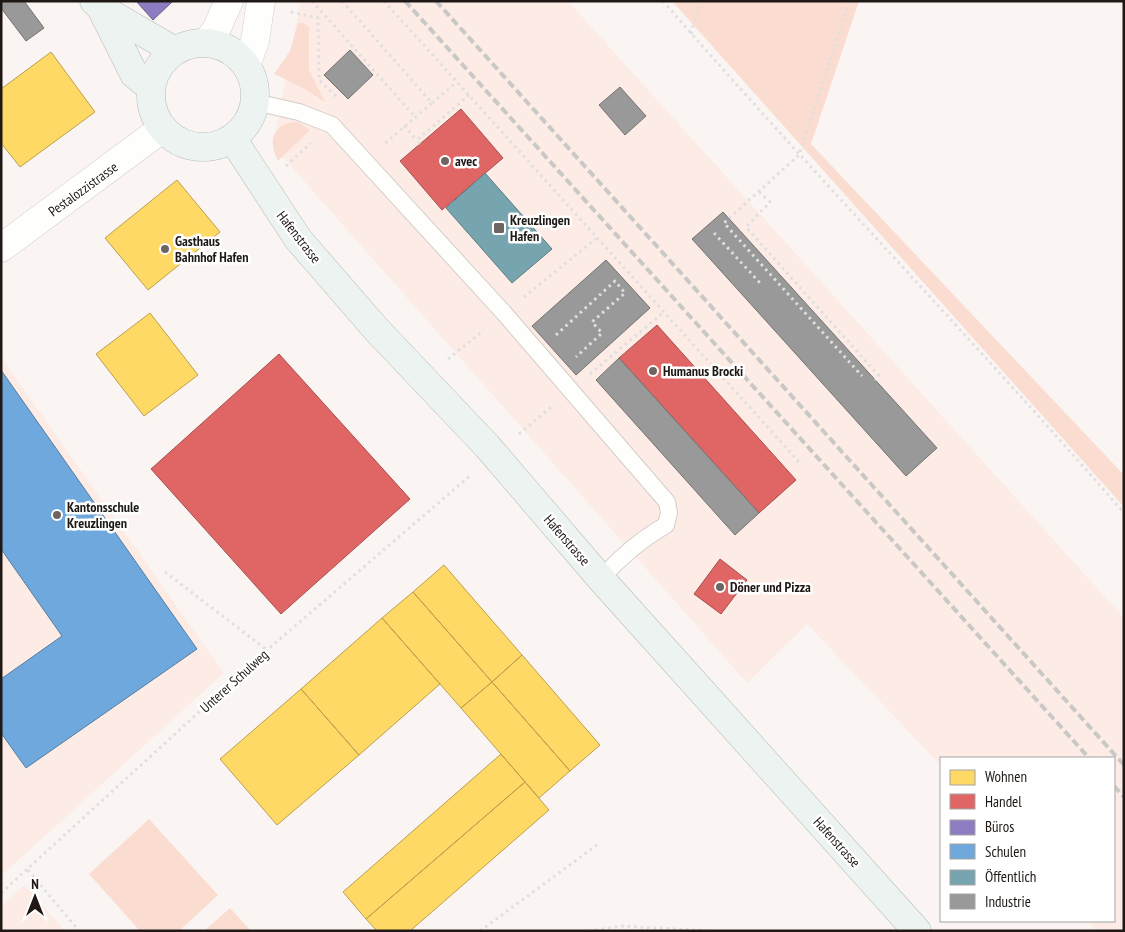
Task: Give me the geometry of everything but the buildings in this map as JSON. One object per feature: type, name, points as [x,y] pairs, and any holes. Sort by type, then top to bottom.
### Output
[{"type":"main road","points":[[97,5],[175,51]]},
{"type":"main road","points":[[97,5],[134,74],[151,88]]},
{"type":"main road","points":[[206,43],[221,46],[235,54],[246,65],[253,80],[255,102],[251,116],[243,129],[232,138],[218,145],[203,147],[188,145],[174,138],[163,128],[155,116],[151,88],[155,74],[164,61],[175,51],[190,45],[206,43]]},
{"type":"main road","name":"Hafenstrasse","points":[[232,138],[298,239],[376,329],[487,446],[601,580],[917,931]]},
{"type":"street","points":[[206,43],[216,30],[229,1]]},
{"type":"street","points":[[246,65],[255,41],[261,1]]},
{"type":"street","name":"Pestalozzistrasse","points":[[1,248],[163,128]]},
{"type":"lane","points":[[255,102],[299,112],[332,125],[538,352],[667,502],[669,513],[666,525],[642,540],[616,561],[601,580]]},
{"type":"path","points":[[312,1],[415,117]]},
{"type":"path","points":[[342,1],[432,103]]},
{"type":"path","points":[[384,1],[799,462]]},
{"type":"path","points":[[663,1],[799,155],[1036,412],[1124,513]]},
{"type":"path","points":[[691,34],[700,1]]},
{"type":"path","points":[[849,1],[799,155],[724,223],[862,376]]},
{"type":"path","points":[[291,12],[318,18],[319,80],[343,103]]},
{"type":"path","points":[[365,160],[457,82]]},
{"type":"path","points":[[404,126],[418,142],[469,95]]},
{"type":"path","points":[[282,170],[318,138]]},
{"type":"path","points":[[759,192],[770,202],[746,227],[879,376],[875,380]]},
{"type":"path","points":[[714,233],[760,283]]},
{"type":"path","points":[[538,352],[615,281],[626,293],[592,322],[602,332],[557,374]]},
{"type":"path","name":"Unterer Schulweg","points":[[1,893],[267,650],[471,475]]},
{"type":"path","points":[[165,572],[267,650]]},
{"type":"path","points":[[480,931],[597,845]]},
{"type":"path","points":[[28,870],[79,931]]},
{"type":"path","points":[[588,931],[622,926],[712,931]]},
{"type":"shaded area","points":[[301,1],[568,1],[1124,618],[1124,931],[1096,931],[1088,922],[1115,922],[1115,757],[940,757],[940,765],[807,624],[747,683],[273,146]]},
{"type":"shaded area","points":[[672,1],[859,1],[811,144],[1124,475],[1124,507]]},
{"type":"shaded area","points":[[298,23],[303,23],[309,27],[309,70],[325,102],[303,88],[274,74],[290,51]]},
{"type":"shaded area","points":[[298,122],[310,130],[278,161],[273,146],[274,134],[283,125]]},
{"type":"shaded area","name":"Kantonsschule Kreuzlingen","points":[[1,357],[224,673],[1,876]]},
{"type":"shaded area","points":[[149,819],[218,895],[179,931],[140,931],[89,874]]},
{"type":"shaded area","points":[[25,885],[65,931],[1,931],[1,906]]},
{"type":"shaded area","points":[[230,908],[251,931],[204,931]]},
{"type":"railway","points":[[405,1],[1088,757]]},
{"type":"railway","points":[[436,1],[1124,765]]},
{"type":"railway","points":[[1115,787],[1124,797]]},
{"type":"place","name":"avec","points":[[445,161]]},
{"type":"place","name":"Kreuzlingen Hafen","points":[[499,228]]},
{"type":"place","name":"Gasthaus Bahnhof Hafen","points":[[165,249]]},
{"type":"place","name":"Humanus Brocki","points":[[653,371]]},
{"type":"place","name":"Kantonsschule Kreuzlingen","points":[[57,515]]},
{"type":"place","name":"Döner und Pizza","points":[[720,587]]}]
